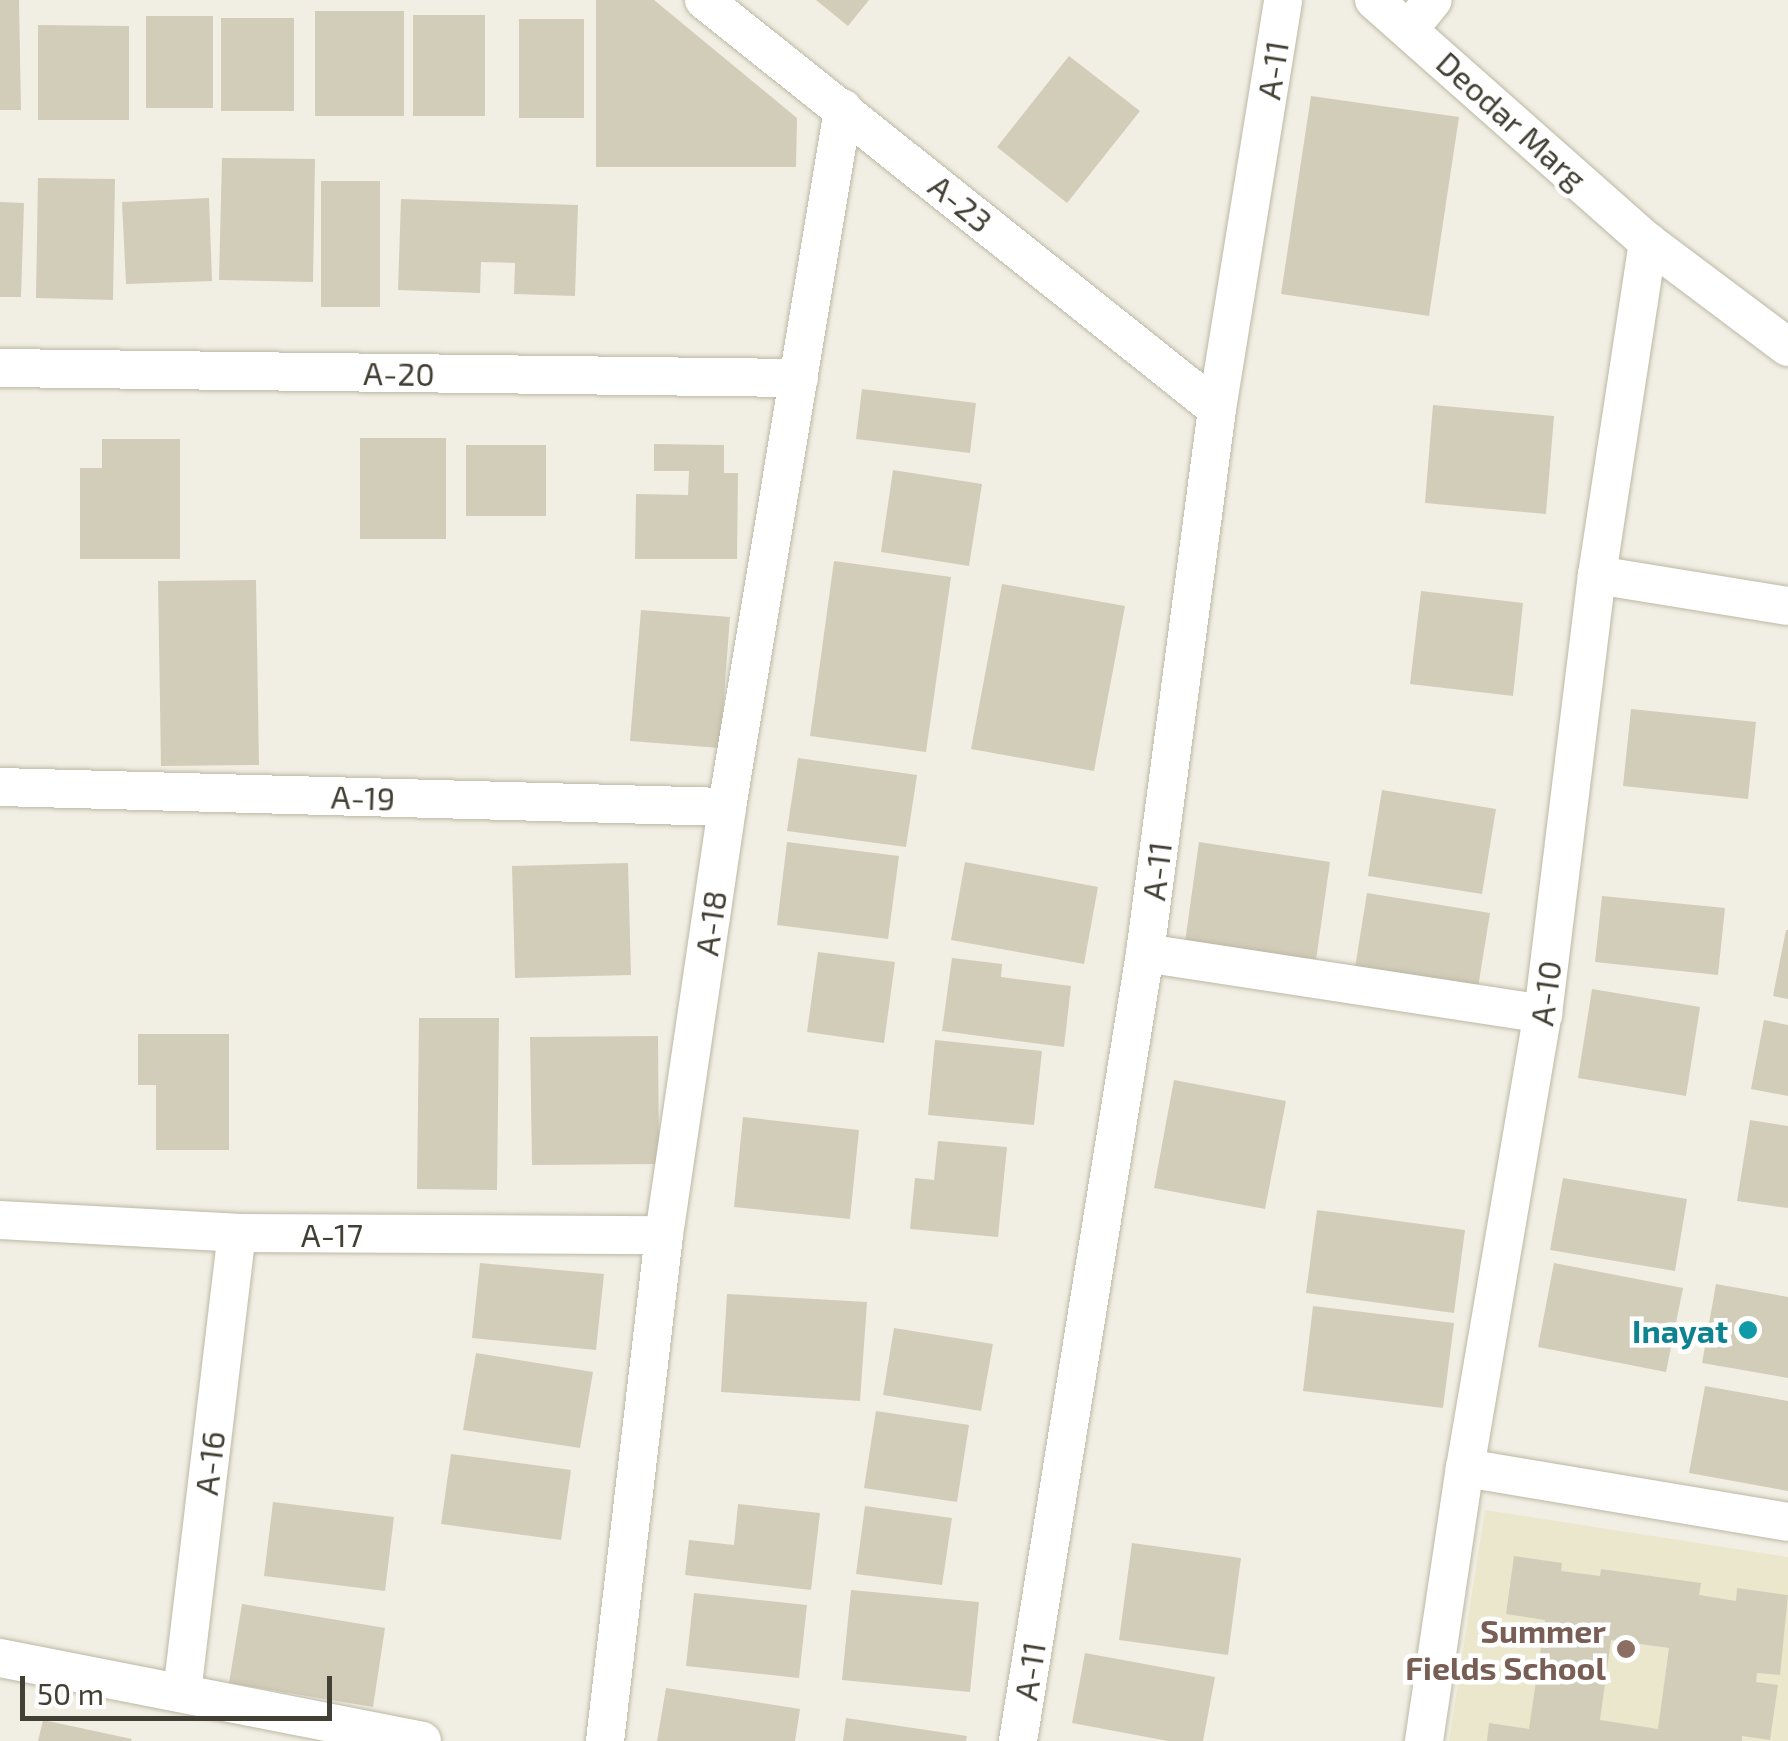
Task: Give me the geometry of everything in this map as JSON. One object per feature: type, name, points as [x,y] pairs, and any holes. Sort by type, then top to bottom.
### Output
[{"type":"street","name":"A-23","points":[[704,0],[1216,409]]},
{"type":"street","name":"A-11","points":[[1018,1741],[1145,953],[1216,409],[1283,0]]},
{"type":"street","name":"Deodar Marg","points":[[1374,0],[1422,14],[1648,242],[1788,346]]},
{"type":"street","name":"A-18","points":[[605,1741],[664,1235],[727,806],[843,109]]},
{"type":"street","name":"A-10","points":[[1424,1741],[1465,1468],[1543,1014],[1597,574],[1648,242]]},
{"type":"street","name":"A-20","points":[[0,368],[799,378]]},
{"type":"street","points":[[1597,574],[1788,606]]},
{"type":"street","name":"A-19","points":[[0,787],[727,806]]},
{"type":"street","points":[[1145,953],[1543,1014]]},
{"type":"street","name":"A-17","points":[[0,1220],[237,1233],[664,1235]]},
{"type":"street","name":"A-16","points":[[182,1693],[237,1233]]},
{"type":"street","points":[[1465,1468],[1788,1522]]},
{"type":"street","points":[[0,1658],[422,1741]]},
{"type":"shaded area","name":"Summer Fields School","points":[[1485,1510],[1788,1557],[1788,1741],[1449,1741]]},
{"type":"building","points":[[0,0],[19,0],[21,110],[0,110]]},
{"type":"building","points":[[596,0],[654,0],[797,118],[796,167],[596,167]]},
{"type":"building","points":[[816,0],[869,0],[848,26]]},
{"type":"building","points":[[315,11],[404,11],[404,116],[315,116]]},
{"type":"building","points":[[413,15],[485,15],[485,116],[413,116]]},
{"type":"building","points":[[146,16],[213,16],[213,108],[146,108]]},
{"type":"building","points":[[221,18],[294,18],[294,111],[221,111]]},
{"type":"building","points":[[519,19],[584,19],[584,118],[519,118]]},
{"type":"building","points":[[38,25],[129,26],[129,120],[38,120]]},
{"type":"building","points":[[1069,56],[1140,111],[1067,203],[997,147]]},
{"type":"building","points":[[1311,96],[1459,117],[1429,316],[1281,294]]},
{"type":"building","points":[[222,158],[315,159],[313,282],[219,280]]},
{"type":"building","points":[[38,178],[115,179],[113,300],[36,298]]},
{"type":"building","points":[[321,181],[380,181],[380,307],[321,307]]},
{"type":"building","points":[[209,198],[212,281],[126,284],[122,202]]},
{"type":"building","points":[[401,199],[578,205],[575,296],[514,294],[515,263],[481,262],[480,293],[398,290]]},
{"type":"building","points":[[0,202],[24,203],[21,297],[0,297]]},
{"type":"building","points":[[862,389],[976,403],[970,453],[856,439]]},
{"type":"building","points":[[1433,405],[1554,416],[1546,514],[1425,503]]},
{"type":"building","points":[[360,438],[446,438],[446,539],[360,539]]},
{"type":"building","points":[[102,439],[180,439],[180,559],[80,559],[80,468],[102,468]]},
{"type":"building","points":[[654,444],[724,445],[724,473],[738,473],[737,559],[635,559],[636,494],[688,495],[689,471],[654,471]]},
{"type":"building","points":[[466,445],[546,445],[546,516],[466,516]]},
{"type":"building","points":[[893,470],[982,484],[969,566],[881,552]]},
{"type":"building","points":[[834,561],[951,577],[926,752],[810,736]]},
{"type":"building","points":[[256,580],[259,765],[161,766],[158,581]]},
{"type":"building","points":[[1002,584],[1125,606],[1094,771],[971,749]]},
{"type":"building","points":[[1421,591],[1523,603],[1513,696],[1410,684]]},
{"type":"building","points":[[641,610],[730,617],[720,748],[630,741]]},
{"type":"building","points":[[1631,709],[1756,722],[1748,799],[1623,786]]},
{"type":"building","points":[[798,758],[917,775],[906,847],[787,831]]},
{"type":"building","points":[[1382,790],[1496,809],[1482,894],[1368,876]]},
{"type":"building","points":[[787,842],[899,856],[888,939],[777,925]]},
{"type":"building","points":[[1199,842],[1330,862],[1316,960],[1185,942]]},
{"type":"building","points":[[965,862],[1098,887],[1084,964],[951,940]]},
{"type":"building","points":[[628,863],[631,975],[515,978],[512,866]]},
{"type":"building","points":[[1367,893],[1490,913],[1477,994],[1354,974]]},
{"type":"building","points":[[1602,896],[1725,908],[1718,975],[1595,962]]},
{"type":"building","points":[[1788,930],[1788,999],[1773,996]]},
{"type":"building","points":[[818,952],[895,962],[884,1043],[807,1032]]},
{"type":"building","points":[[952,958],[1002,964],[1001,977],[1071,986],[1064,1047],[942,1031]]},
{"type":"building","points":[[1592,989],[1700,1007],[1686,1096],[1578,1078]]},
{"type":"building","points":[[419,1018],[499,1018],[497,1190],[417,1189]]},
{"type":"building","points":[[1764,1020],[1788,1025],[1788,1096],[1751,1089]]},
{"type":"building","points":[[138,1034],[229,1034],[229,1150],[156,1150],[156,1085],[138,1085]]},
{"type":"building","points":[[658,1036],[659,1164],[532,1165],[530,1037]]},
{"type":"building","points":[[935,1040],[1042,1051],[1034,1125],[928,1115]]},
{"type":"building","points":[[1174,1080],[1286,1101],[1265,1209],[1154,1188]]},
{"type":"building","points":[[743,1117],[859,1130],[850,1219],[734,1207]]},
{"type":"building","points":[[1750,1120],[1788,1126],[1788,1208],[1737,1201]]},
{"type":"building","points":[[938,1141],[1007,1147],[998,1237],[910,1229],[915,1178],[934,1180]]},
{"type":"building","points":[[1563,1178],[1687,1199],[1675,1271],[1550,1250]]},
{"type":"building","points":[[1317,1210],[1465,1230],[1454,1313],[1306,1293]]},
{"type":"building","points":[[480,1263],[604,1274],[596,1350],[472,1338]]},
{"type":"building","points":[[1554,1263],[1683,1288],[1666,1372],[1538,1347]]},
{"type":"building","name":"Inayat","points":[[1716,1284],[1788,1297],[1788,1378],[1702,1363]]},
{"type":"building","points":[[727,1294],[867,1302],[860,1401],[721,1392]]},
{"type":"building","points":[[1313,1306],[1454,1323],[1443,1408],[1303,1391]]},
{"type":"building","points":[[894,1328],[993,1344],[981,1411],[883,1395]]},
{"type":"building","points":[[476,1353],[593,1372],[580,1448],[463,1430]]},
{"type":"building","points":[[1705,1386],[1788,1401],[1788,1491],[1689,1473]]},
{"type":"building","points":[[876,1411],[969,1425],[957,1502],[864,1488]]},
{"type":"building","points":[[451,1454],[571,1470],[561,1540],[441,1524]]},
{"type":"building","points":[[273,1502],[394,1517],[385,1591],[264,1576]]},
{"type":"building","points":[[738,1504],[820,1513],[811,1590],[685,1575],[689,1540],[734,1545]]},
{"type":"building","points":[[865,1506],[952,1518],[942,1585],[856,1574]]},
{"type":"building","points":[[1132,1543],[1241,1558],[1228,1655],[1119,1640]]},
{"type":"building","points":[[1514,1556],[1562,1563],[1561,1571],[1600,1576],[1601,1569],[1701,1583],[1699,1595],[1736,1601],[1737,1588],[1788,1595],[1780,1675],[1757,1673],[1756,1682],[1778,1685],[1770,1740],[1742,1736],[1742,1741],[1487,1741],[1489,1723],[1529,1729],[1545,1620],[1506,1614]],"holes":[[[1611,1640],[1669,1648],[1658,1729],[1600,1720]]]},
{"type":"building","points":[[851,1590],[979,1602],[970,1692],[842,1680]]},
{"type":"building","points":[[694,1593],[807,1605],[799,1678],[686,1666]]},
{"type":"building","points":[[242,1604],[385,1628],[373,1707],[229,1683]]},
{"type":"building","points":[[1085,1653],[1215,1677],[1203,1741],[1168,1741],[1072,1723]]},
{"type":"building","points":[[666,1688],[800,1709],[795,1741],[657,1741]]},
{"type":"building","points":[[846,1718],[967,1736],[966,1741],[843,1741]]},
{"type":"building","points":[[43,1720],[132,1739],[38,1741]]},
{"type":"place","name":"Inayat","points":[[1748,1330]]},
{"type":"place","name":"Summer Fields School","points":[[1626,1649]]}]
